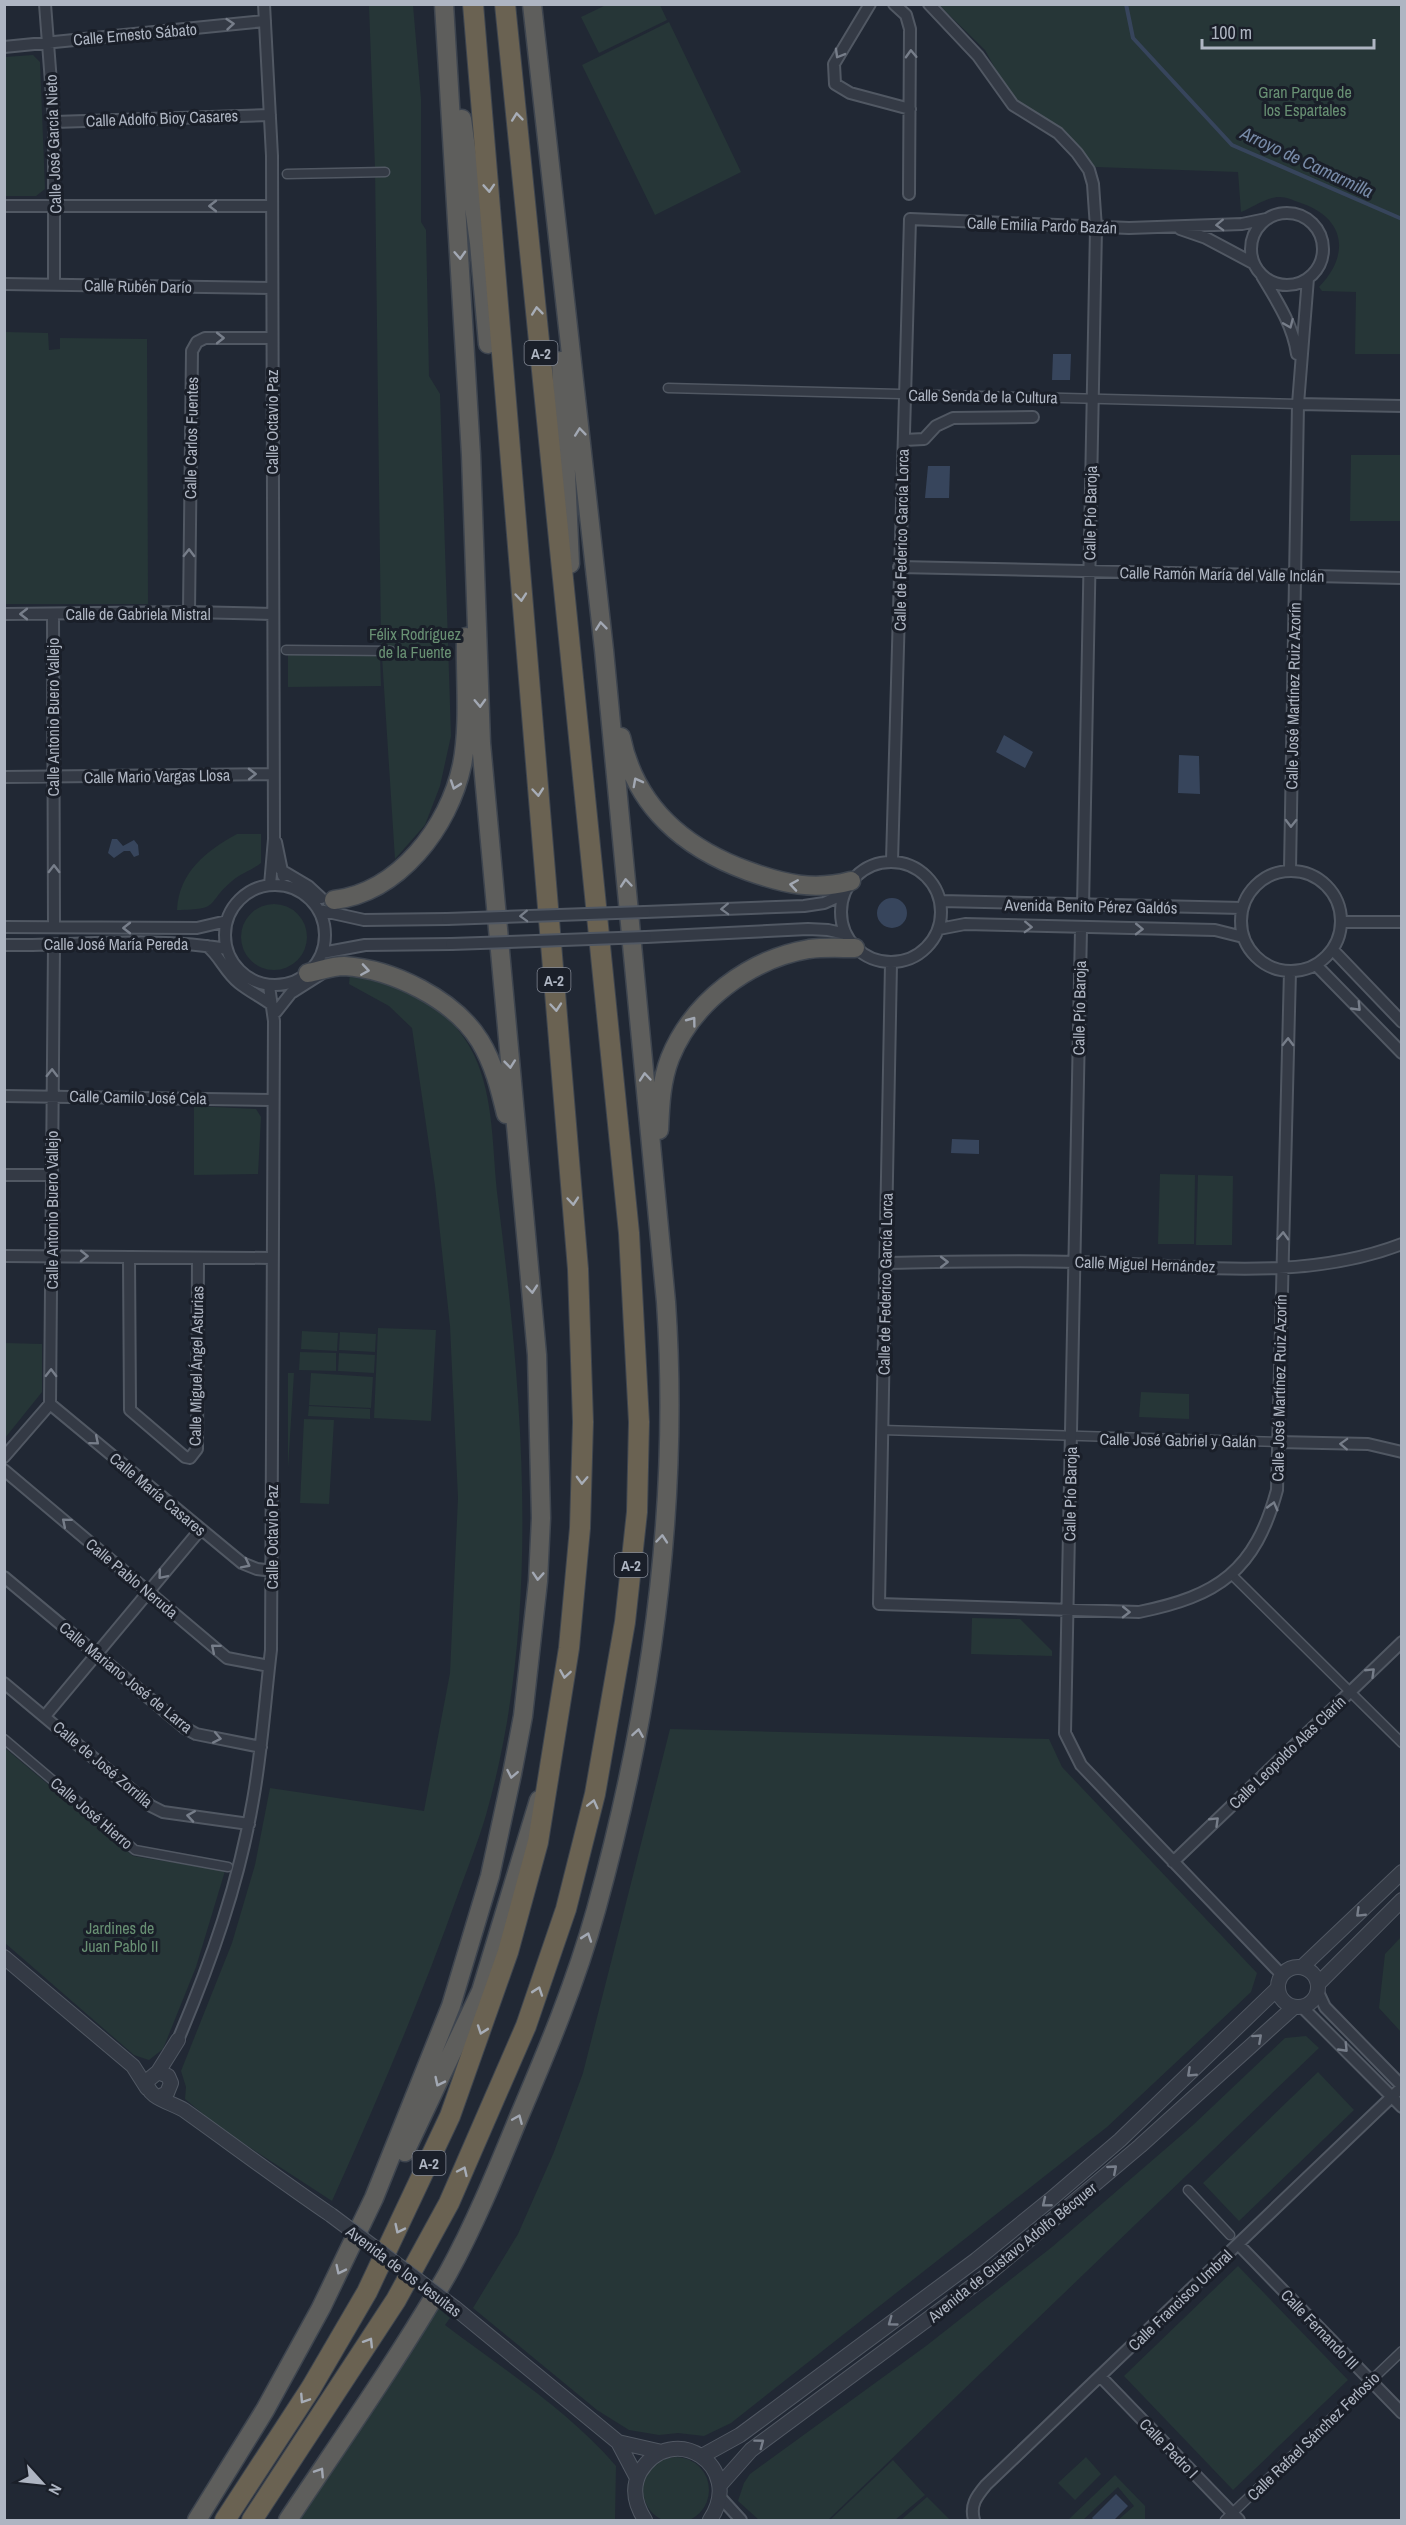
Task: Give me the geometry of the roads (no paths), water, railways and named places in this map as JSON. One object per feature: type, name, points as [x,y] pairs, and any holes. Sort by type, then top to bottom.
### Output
[{"type":"highway","points":[[197,2520],[240,2452],[321,2308],[374,2198],[451,2006],[490,1876],[523,1716],[538,1581],[541,1518],[537,1355],[528,1231],[499,960],[481,744],[471,455],[444,4]]},
{"type":"highway","name":"A-2","points":[[225,2520],[312,2388],[367,2292],[450,2116],[508,1952],[538,1842],[569,1648],[580,1528],[583,1410],[578,1257],[516,539],[473,4]]},
{"type":"highway","name":"A-2","points":[[252,2520],[396,2300],[449,2203],[526,2026],[566,1908],[595,1794],[625,1622],[636,1512],[639,1422],[631,1268],[575,682],[505,4]]},
{"type":"highway","points":[[288,2520],[449,2271],[492,2181],[553,2038],[596,1912],[635,1751],[655,1622],[665,1505],[669,1390],[666,1302],[604,650],[532,4]]},
{"type":"highway","points":[[446,29],[468,163],[501,477],[516,539]]},
{"type":"highway","points":[[553,194],[575,682]]},
{"type":"highway","points":[[325,903],[368,892],[396,876],[439,823],[455,789],[462,765],[465,735],[466,550],[471,455]]},
{"type":"highway","points":[[604,650],[625,755],[636,783],[657,812],[677,833],[701,851],[781,883],[812,888],[848,887]]},
{"type":"highway","points":[[666,1302],[670,1273],[659,1134],[660,1098],[670,1058],[689,1023],[713,996],[750,970],[780,957],[850,941]]},
{"type":"highway","points":[[308,973],[324,961],[377,972],[405,982],[435,998],[457,1016],[480,1040],[496,1076],[506,1113],[528,1231]]},
{"type":"highway","points":[[374,2198],[404,2153],[481,1991],[500,1936],[526,1837],[550,1770]]},
{"type":"highway","points":[[188,2520],[240,2452]]},
{"type":"street","name":"Calle José García Nieto","points":[[45,4],[54,122],[54,284]]},
{"type":"street","name":"Calle Octavio Paz","points":[[264,4],[272,206],[272,614],[276,869],[270,885]]},
{"type":"street","points":[[870,4],[834,64],[834,84],[850,93],[910,109]]},
{"type":"street","points":[[894,4],[906,15],[910,29],[909,194]]},
{"type":"street","name":"Calle Pío Baroja","points":[[929,4],[978,56],[1013,105],[1058,133],[1077,153],[1089,170],[1094,184],[1096,228],[1083,907]]},
{"type":"street","name":"Calle Ernesto Sábato","points":[[4,47],[265,21]]},
{"type":"street","name":"Calle Adolfo Bioy Casares","points":[[54,122],[270,115]]},
{"type":"street","points":[[287,174],[385,172]]},
{"type":"street","points":[[4,206],[272,206]]},
{"type":"street","points":[[1276,214],[1298,214],[1316,228],[1323,249],[1316,270],[1308,278],[1289,285],[1270,280],[1261,274],[1253,263],[1252,238],[1266,219],[1276,214]]},
{"type":"street","name":"Calle Emilia Pardo Bazán","points":[[910,219],[1096,228],[1242,224],[1266,219]]},
{"type":"street","name":"Calle de Federico García Lorca","points":[[892,861],[910,219]]},
{"type":"street","name":"Calle Emilia Pardo Bazán","points":[[1174,227],[1206,238],[1253,263]]},
{"type":"street","name":"Calle José Martínez Ruiz Azorín","points":[[1261,274],[1284,312],[1295,339],[1301,378]]},
{"type":"street","name":"Calle José Martínez Ruiz Azorín","points":[[1290,870],[1298,404],[1308,278]]},
{"type":"street","name":"Calle Rubén Darío","points":[[4,284],[272,288]]},
{"type":"street","name":"Calle Carlos Fuentes","points":[[189,612],[192,351],[197,342],[205,338],[272,338]]},
{"type":"street","name":"Calle Senda de la Cultura","points":[[668,388],[1298,404]]},
{"type":"street","points":[[1298,404],[1401,406]]},
{"type":"street","points":[[904,440],[924,439],[936,426],[953,418],[1034,417]]},
{"type":"street","name":"Calle Ramón María del Valle Inclán","points":[[899,567],[1401,578]]},
{"type":"street","name":"Calle de Gabriela Mistral","points":[[4,614],[189,612],[272,614]]},
{"type":"street","name":"Calle Antonio Buero Vallejo","points":[[53,614],[54,927]]},
{"type":"street","points":[[286,650],[391,651]]},
{"type":"street","name":"Calle Mario Vargas Llosa","points":[[4,777],[273,774]]},
{"type":"street","points":[[207,945],[217,953],[222,966],[274,1013],[324,961],[365,945],[646,937],[808,929],[828,930],[850,941],[870,959],[891,963],[906,961],[920,954],[931,943],[939,929],[941,902],[934,886],[923,873],[909,865],[892,861],[873,865],[848,887],[824,903],[804,906],[364,920],[309,898],[287,886],[270,885],[250,891],[240,899],[227,921],[227,949],[234,963],[244,974],[269,986],[284,984],[308,973]]},
{"type":"street","name":"Calle Octavio Paz","points":[[276,869],[287,886]]},
{"type":"street","points":[[180,928],[184,924],[213,920],[242,891],[276,869],[308,886],[325,903],[324,961]]},
{"type":"street","points":[[1290,870],[1308,873],[1321,880],[1333,892],[1340,906],[1342,922],[1333,950],[1316,965],[1290,971],[1269,967],[1258,960],[1243,937],[1242,908],[1254,886],[1267,876],[1290,870]]},
{"type":"street","points":[[848,887],[841,918],[850,941]]},
{"type":"street","name":"Avenida Benito Pérez Galdós","points":[[941,902],[1083,907],[1242,908]]},
{"type":"street","name":"Calle José María Pereda","points":[[4,927],[197,928],[227,921]]},
{"type":"street","points":[[1342,922],[1401,922]]},
{"type":"street","name":"Avenida Benito Pérez Galdós","points":[[939,929],[975,924],[1215,930],[1243,937]]},
{"type":"street","name":"Calle Pío Baroja","points":[[1081,928],[1065,1733],[1081,1765],[1173,1862],[1280,1982]]},
{"type":"street","name":"Calle José María Pereda","points":[[4,945],[164,943],[207,945],[227,949]]},
{"type":"street","name":"Calle Antonio Buero Vallejo","points":[[50,1404],[54,945]]},
{"type":"street","points":[[1333,950],[1401,1022]]},
{"type":"street","name":"Calle de Federico García Lorca","points":[[879,1604],[891,963]]},
{"type":"street","points":[[1316,965],[1401,1053]]},
{"type":"street","name":"Calle José Martínez Ruiz Azorín","points":[[879,1604],[1139,1612],[1180,1603],[1209,1591],[1231,1574],[1257,1544],[1269,1518],[1277,1490],[1290,971]]},
{"type":"street","name":"Calle Octavio Paz","points":[[274,1013],[284,984]]},
{"type":"street","name":"Calle Octavio Paz","points":[[163,2077],[209,1966],[234,1886],[249,1824],[261,1747],[269,1666],[273,1570],[271,1100],[274,1013],[269,986]]},
{"type":"street","name":"Calle Camilo José Cela","points":[[4,1096],[271,1100]]},
{"type":"street","points":[[4,1175],[52,1175]]},
{"type":"street","name":"Calle Miguel Hernández","points":[[885,1263],[1075,1262],[1282,1269],[1321,1266],[1401,1244]]},
{"type":"street","points":[[4,1256],[272,1258]]},
{"type":"street","name":"Calle Miguel Ángel Asturias","points":[[129,1257],[130,1410],[185,1457],[190,1458],[197,1449],[198,1258]]},
{"type":"street","points":[[4,1457],[50,1404]]},
{"type":"street","name":"Calle María Casares","points":[[50,1404],[242,1563],[257,1569],[273,1570]]},
{"type":"street","name":"Calle José Gabriel y Galán","points":[[882,1430],[1368,1444],[1401,1452]]},
{"type":"street","name":"Calle Pablo Neruda","points":[[4,1470],[227,1658],[269,1666]]},
{"type":"street","points":[[45,1716],[200,1530]]},
{"type":"street","points":[[1231,1574],[1401,1743]]},
{"type":"street","name":"Calle Mariano José de Larra","points":[[4,1577],[185,1728],[196,1734],[261,1747]]},
{"type":"street","name":"Calle Leopoldo Alas Clarín","points":[[1173,1862],[1401,1642]]},
{"type":"street","name":"Calle de José Zorrilla","points":[[4,1683],[151,1806],[163,1812],[249,1824]]},
{"type":"street","name":"Calle José Hierro","points":[[4,1739],[135,1850],[228,1867]]},
{"type":"street","points":[[1401,1872],[1302,1967],[1288,1970],[1280,1982],[1283,2000],[1298,2007],[1401,2107]]},
{"type":"street","points":[[1298,2007],[1314,2000],[1318,1988],[1401,1900]]},
{"type":"street","points":[[4,1956],[133,2066],[147,2088]]},
{"type":"street","points":[[1302,1967],[1312,1973],[1326,2007],[1401,2086]]},
{"type":"street","name":"Avenida de Gustavo Adolfo Bécquer","points":[[702,2456],[740,2435],[1013,2230],[1120,2140],[1280,1982]]},
{"type":"street","name":"Avenida de Gustavo Adolfo Bécquer","points":[[710,2520],[720,2491],[751,2450],[986,2276],[1061,2214],[1298,2007]]},
{"type":"street","points":[[133,2066],[163,2077]]},
{"type":"street","points":[[147,2088],[147,2081],[163,2077]]},
{"type":"street","points":[[159,2097],[167,2093],[163,2077]]},
{"type":"street","name":"Avenida de los Jesuitas","points":[[163,2077],[182,2109]]},
{"type":"street","name":"Calle Francisco Umbral","points":[[974,2520],[971,2510],[976,2498],[986,2485],[1401,2086]]},
{"type":"street","name":"Avenida de los Jesuitas","points":[[147,2088],[152,2094],[182,2109],[331,2215],[454,2308],[618,2442],[637,2478]]},
{"type":"street","points":[[1188,2190],[1230,2235]]},
{"type":"street","name":"Calle Fernando III","points":[[1238,2244],[1401,2413]]},
{"type":"street","name":"Calle Rafael Sánchez Ferlosio","points":[[1232,2518],[1401,2351]]},
{"type":"street","name":"Calle Pedro I","points":[[1100,2376],[1232,2518]]},
{"type":"street","name":"Avenida de los Jesuitas","points":[[618,2442],[662,2452],[675,2449],[690,2450],[702,2456]]},
{"type":"street","points":[[640,2517],[635,2495],[637,2478],[647,2462],[662,2452]]},
{"type":"street","points":[[702,2456],[711,2465],[720,2491],[741,2520]]},
{"type":"water","points":[[1053,354],[1071,354],[1070,380],[1052,380]]},
{"type":"water","points":[[928,466],[950,466],[949,498],[925,498]]},
{"type":"water","points":[[1004,735],[1033,752],[1025,768],[996,752]]},
{"type":"water","points":[[1179,755],[1199,756],[1200,794],[1178,793]]},
{"type":"water","points":[[112,839],[117,839],[123,846],[134,840],[138,845],[139,855],[134,857],[130,851],[124,851],[114,858],[108,853]]},
{"type":"water","points":[[892,898],[898,899],[906,907],[906,919],[898,927],[892,928],[886,927],[878,919],[877,913],[878,907],[886,899]]},
{"type":"water","points":[[952,1139],[979,1140],[979,1154],[951,1153]]},
{"type":"water","points":[[1116,2494],[1128,2506],[1114,2520],[1094,2520],[1092,2518]]},
{"type":"waterway","name":"Arroyo de Camarmilla","points":[[1126,4],[1133,38],[1232,145],[1402,219]]},
{"type":"park label","name":"Gran Parque de los Espartales","points":[[1305,101]]},
{"type":"park label","name":"Félix Rodríguez de la Fuente","points":[[415,643]]},
{"type":"park label","name":"Jardines de Juan Pablo II","points":[[120,1937]]}]
